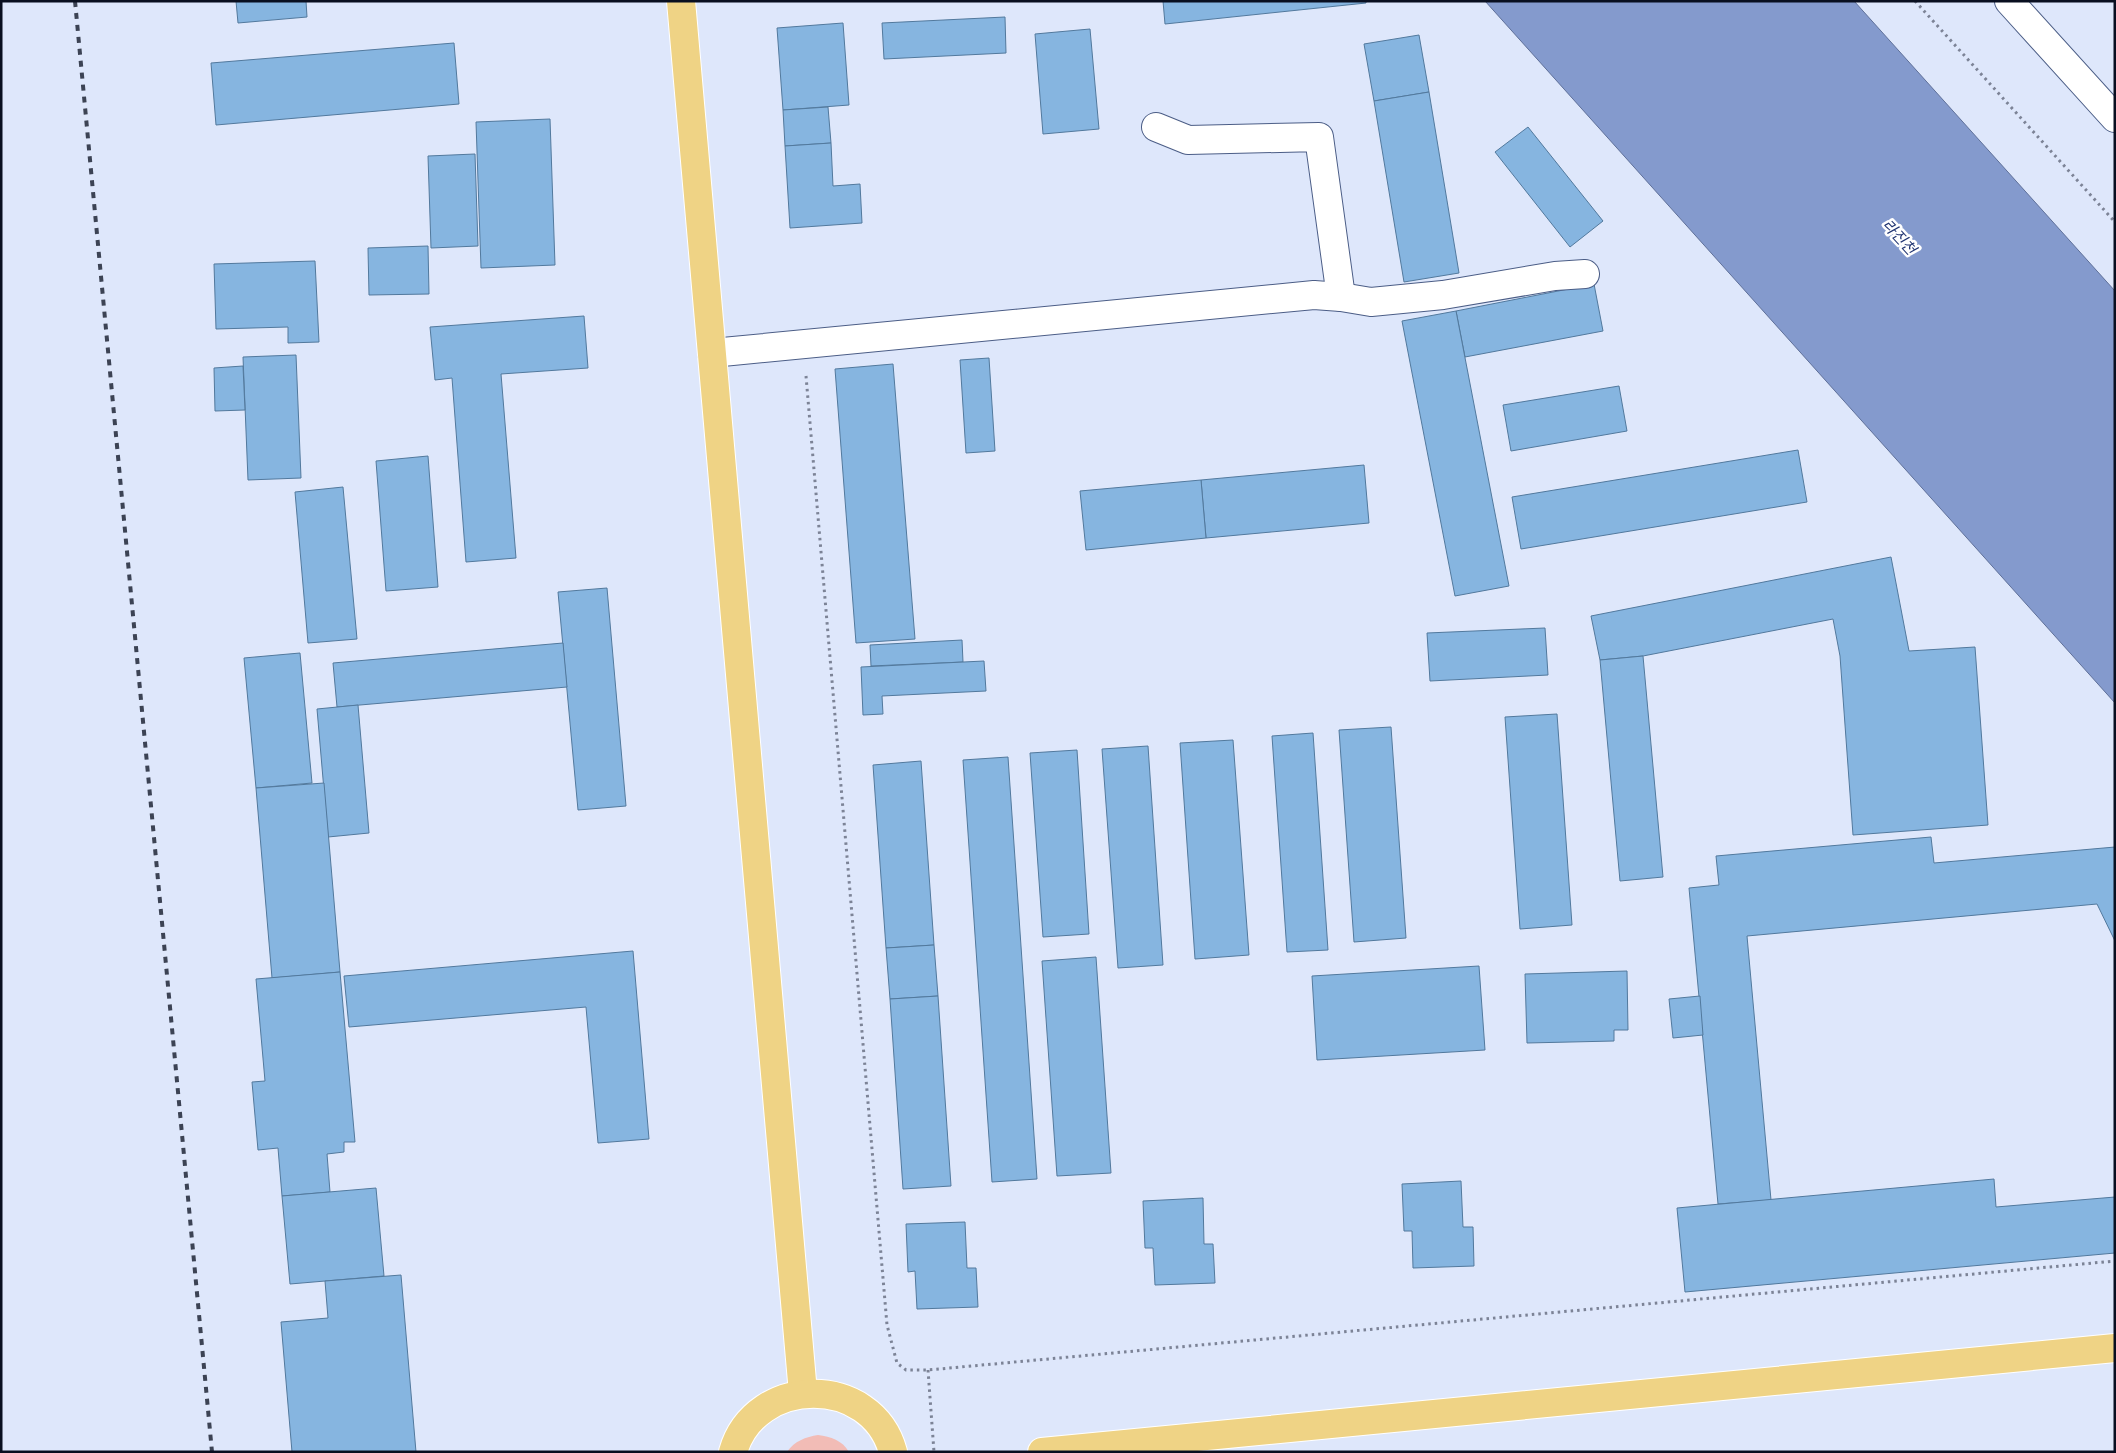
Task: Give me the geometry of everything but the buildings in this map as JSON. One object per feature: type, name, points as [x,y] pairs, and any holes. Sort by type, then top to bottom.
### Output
[{"type":"main road","points":[[681,1],[803,1393]]},
{"type":"main road","points":[[1042,1452],[2115,1348]]},
{"type":"main road","points":[[733,1452],[735,1443],[747,1424],[763,1409],[782,1398],[803,1393],[824,1393],[846,1399],[865,1410],[880,1426],[893,1452]]},
{"type":"street","points":[[2009,1],[2115,118]]},
{"type":"street","points":[[1156,127],[1188,140],[1319,137],[1340,297]]},
{"type":"street","points":[[712,353],[1304,296],[1340,297],[1371,302],[1443,295],[1555,276],[1585,274]]},
{"type":"path","points":[[1915,1],[2115,222]]},
{"type":"path","points":[[803,344],[887,1326],[896,1363],[906,1370],[928,1370],[2115,1260]]},
{"type":"path","points":[[928,1370],[934,1452]]},
{"type":"shaded area","points":[[818,1435],[836,1440],[849,1452],[787,1452],[801,1440]]},
{"type":"water","name":"라진천","points":[[1485,1],[1854,1],[2115,291],[2115,703]]},
{"type":"railway","points":[[75,1],[212,1452]]}]
